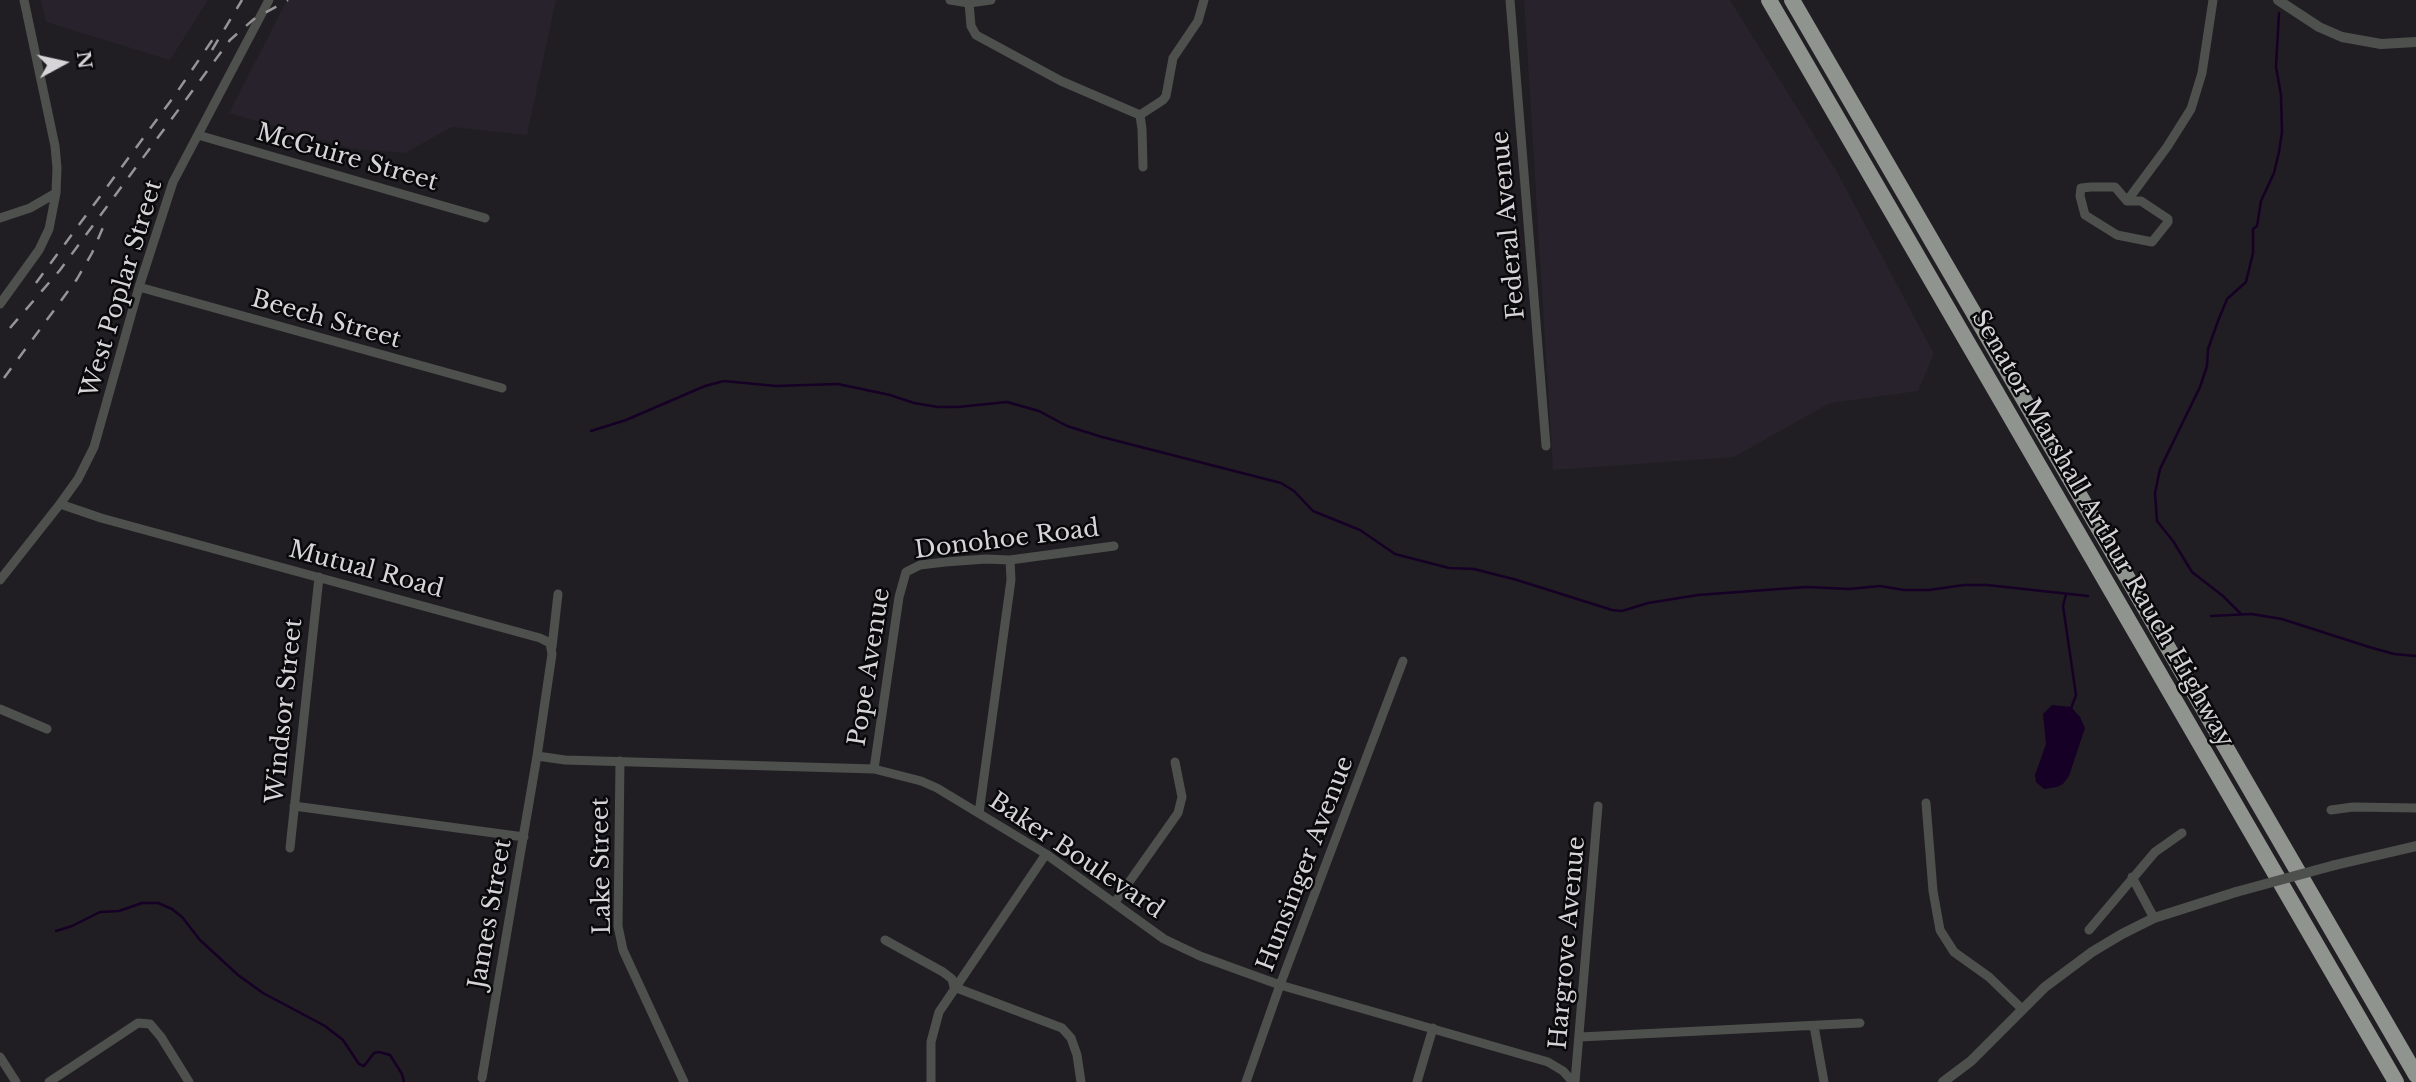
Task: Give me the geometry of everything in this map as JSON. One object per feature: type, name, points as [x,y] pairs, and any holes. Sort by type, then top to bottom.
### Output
[{"type":"highway","name":"Senator Marshall Arthur Rauch Highway","points":[[1769,0],[2396,1082]]},
{"type":"highway","name":"Senator Marshall Arthur Rauch Highway","points":[[1792,0],[2416,1074]]},
{"type":"street","points":[[0,304],[39,250],[49,229],[56,192],[55,146],[24,0]]},
{"type":"street","name":"West Poplar Street","points":[[0,580],[78,479],[94,447],[139,287],[173,182],[269,0]]},
{"type":"street","points":[[950,0],[969,3],[991,0]]},
{"type":"street","points":[[1140,116],[1166,96],[1173,58],[1198,22],[1204,0]]},
{"type":"street","name":"Federal Avenue","points":[[1510,0],[1546,446]]},
{"type":"street","points":[[2127,201],[2167,148],[2191,108],[2202,73],[2213,0]]},
{"type":"street","points":[[2278,0],[2319,27],[2342,37],[2381,44],[2416,42]]},
{"type":"street","points":[[969,3],[971,26],[976,35],[1060,81],[1140,116]]},
{"type":"street","points":[[1140,116],[1143,167]]},
{"type":"street","name":"McGuire Street","points":[[198,135],[485,218]]},
{"type":"street","points":[[2115,187],[2127,201],[2141,201],[2168,219],[2152,242],[2117,235],[2085,215],[2080,196],[2081,188],[2115,187]]},
{"type":"street","points":[[0,218],[30,208],[56,192]]},
{"type":"street","name":"Beech Street","points":[[139,287],[502,388]]},
{"type":"street","name":"Mutual Road","points":[[60,504],[102,518],[540,638],[552,647]]},
{"type":"street","name":"Donohoe Road","points":[[906,572],[920,565],[986,558],[1010,560],[1114,546]]},
{"type":"street","points":[[979,813],[1011,580],[1010,560]]},
{"type":"street","name":"Pope Avenue","points":[[874,769],[898,597],[906,572]]},
{"type":"street","name":"Windsor Street","points":[[290,848],[319,577]]},
{"type":"street","points":[[537,756],[558,594]]},
{"type":"street","name":"Hunsinger Avenue","points":[[1246,1082],[1403,661]]},
{"type":"street","points":[[0,709],[47,729]]},
{"type":"street","name":"Baker Boulevard","points":[[537,756],[874,769],[921,780],[1046,854],[1164,939],[1224,967],[1548,1062],[1574,1082]]},
{"type":"street","name":"James Street","points":[[482,1078],[537,756]]},
{"type":"street","name":"Lake Street","points":[[620,761],[618,926],[623,950],[684,1082]]},
{"type":"street","points":[[1115,902],[1178,813],[1182,797],[1175,762]]},
{"type":"street","points":[[1926,803],[1933,891],[1940,930],[1954,951],[1989,977],[2022,1009]]},
{"type":"street","points":[[294,806],[524,837]]},
{"type":"street","name":"Hargrove Avenue","points":[[1574,1082],[1598,806]]},
{"type":"street","points":[[2331,810],[2353,807],[2416,808]]},
{"type":"street","points":[[2088,930],[2155,852],[2182,833]]},
{"type":"street","points":[[1942,1082],[1970,1061],[2052,981],[2092,951],[2154,918],[2236,892],[2416,846]]},
{"type":"street","points":[[931,1082],[930,1050],[939,1012],[1046,854]]},
{"type":"street","points":[[2132,877],[2154,918]]},
{"type":"street","points":[[885,940],[943,972],[952,979],[954,987]]},
{"type":"street","points":[[954,987],[1062,1028],[1070,1038],[1077,1055],[1081,1082]]},
{"type":"street","points":[[49,1082],[138,1023],[150,1024],[189,1082]]},
{"type":"street","points":[[1580,1037],[1860,1023]]},
{"type":"street","points":[[1814,1026],[1824,1082]]},
{"type":"street","points":[[1417,1082],[1433,1028]]},
{"type":"street","points":[[0,1057],[16,1082]]},
{"type":"shaded area","points":[[41,0],[208,0],[170,60],[46,22]]},
{"type":"shaded area","points":[[287,0],[556,0],[527,135],[452,127],[405,153],[353,149],[229,113]]},
{"type":"shaded area","points":[[1524,0],[1730,0],[1837,172],[1934,354],[1918,391],[1830,403],[1734,457],[1553,470]]},
{"type":"shaded area","points":[[2052,705],[2071,707],[2085,728],[2069,776],[2063,784],[2044,789],[2036,782],[2035,775],[2046,744],[2043,714]]},
{"type":"waterway","points":[[2241,614],[2192,572],[2157,521],[2155,493],[2160,469],[2200,387],[2207,366],[2208,349],[2227,299],[2246,282],[2253,253],[2253,229],[2257,226],[2261,201],[2274,173],[2282,132],[2281,95],[2276,67],[2279,13]]},
{"type":"waterway","points":[[591,431],[724,381],[776,386],[838,384],[938,407],[1007,402],[1039,411],[1067,426],[1102,437],[1281,483],[1294,491],[1313,511],[1360,530],[1395,554],[1449,568],[1474,569],[1517,580],[1612,610],[1622,611],[1648,603],[1698,595],[1806,587],[1849,589],[1880,586],[1929,590],[1987,585],[2088,596]]},
{"type":"waterway","points":[[2066,594],[2063,606],[2076,695],[2070,711]]},
{"type":"waterway","points":[[2211,616],[2251,614],[2282,619],[2394,654],[2416,656]]},
{"type":"waterway","points":[[56,931],[100,912],[119,911],[142,903],[158,903],[172,909],[200,940],[238,975],[263,993],[325,1026],[343,1040],[359,1064],[364,1066],[374,1053],[390,1055],[404,1082]]},
{"type":"railway","points":[[212,50],[242,0]]},
{"type":"railway","points":[[10,328],[60,270],[230,40],[254,19],[288,0]]},
{"type":"railway","points":[[36,283],[175,95],[213,39]]},
{"type":"railway","points":[[4,378],[77,279],[107,218]]}]
